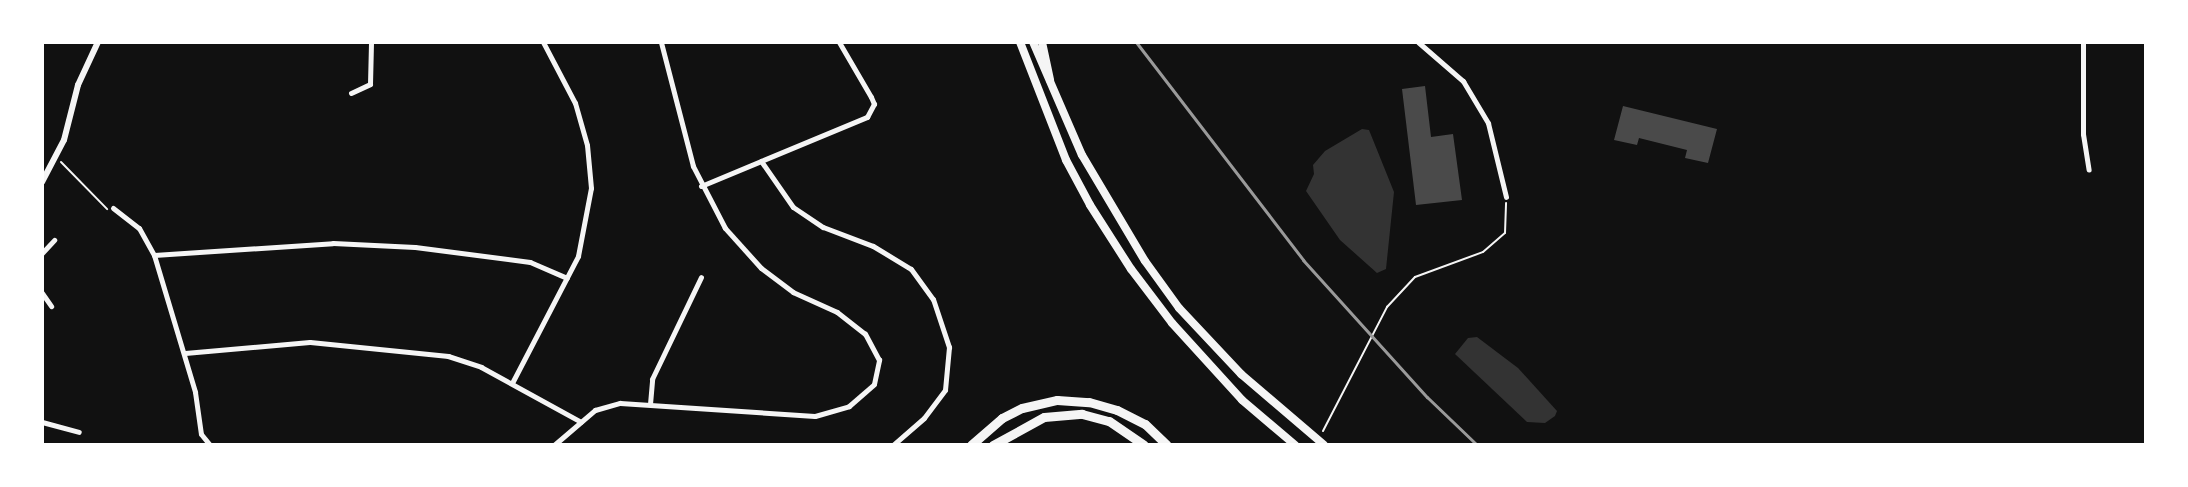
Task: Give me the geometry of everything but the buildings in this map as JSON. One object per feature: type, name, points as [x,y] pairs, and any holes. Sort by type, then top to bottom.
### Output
[{"type":"highway","points":[[1020,42],[1066,160],[1089,205],[1131,269],[1172,323],[1242,400],[1295,445]]},
{"type":"highway","points":[[1033,42],[1051,89],[1104,197],[1179,308],[1241,374],[1324,445]]},
{"type":"highway","points":[[1042,42],[1051,89]]},
{"type":"highway","points":[[971,445],[1012,413],[1057,400],[1089,402],[1117,410],[1145,424],[1167,445]]},
{"type":"highway","points":[[993,445],[1044,417],[1082,414],[1109,421],[1144,445]]},
{"type":"street","points":[[42,182],[57,157],[78,85],[98,42]]},
{"type":"street","points":[[351,93],[370,84],[371,42]]},
{"type":"street","points":[[512,383],[578,255],[591,188],[587,145],[575,103],[543,42]]},
{"type":"street","points":[[554,445],[595,410],[620,403],[815,416],[849,406],[874,384],[879,360],[865,334],[837,312],[793,292],[761,268],[725,228],[701,186],[661,42]]},
{"type":"street","points":[[701,186],[867,117],[874,104],[872,97],[840,42]]},
{"type":"street","points":[[1418,42],[1463,81],[1488,123],[1506,197]]},
{"type":"street","points":[[2083,42],[2083,134],[2089,171]]},
{"type":"street","points":[[761,161],[793,207],[823,227],[873,246],[911,269],[933,299],[949,347],[945,390],[924,418],[892,445]]},
{"type":"street","points":[[112,208],[139,228],[154,255],[185,353],[201,434],[210,445]]},
{"type":"street","points":[[42,254],[54,240]]},
{"type":"street","points":[[154,255],[254,246],[357,244],[415,247],[530,262],[567,278]]},
{"type":"street","points":[[650,404],[652,379],[701,277]]},
{"type":"street","points":[[42,293],[51,306]]},
{"type":"street","points":[[185,353],[310,342],[448,356],[512,383],[581,423]]},
{"type":"street","points":[[42,422],[79,432]]},
{"type":"path","points":[[57,157],[89,195],[106,209],[112,208]]},
{"type":"path","points":[[1332,417],[1359,368],[1387,307],[1415,277],[1483,252],[1505,233],[1506,197]]},
{"type":"shaded area","points":[[1362,129],[1369,130],[1394,192],[1386,269],[1377,273],[1340,240],[1306,191],[1314,174],[1313,165],[1325,151]]},
{"type":"shaded area","points":[[1477,337],[1518,368],[1557,411],[1555,416],[1545,423],[1527,422],[1455,354],[1468,338]]},
{"type":"railway","points":[[1136,42],[1303,260],[1427,397],[1477,445]]}]
